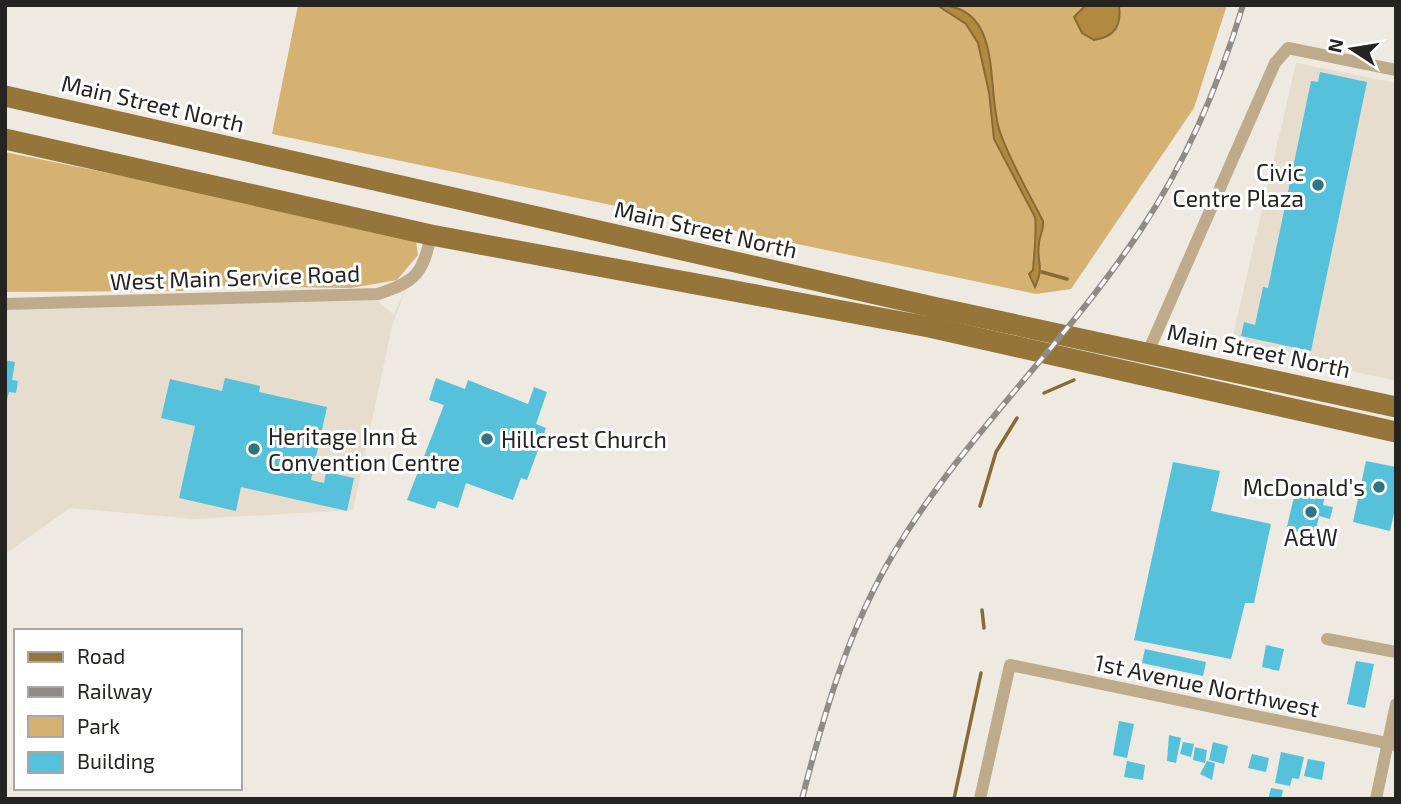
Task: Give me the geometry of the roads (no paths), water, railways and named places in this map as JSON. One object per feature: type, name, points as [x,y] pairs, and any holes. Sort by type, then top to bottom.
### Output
[{"type":"main road","name":"Main Street North","points":[[5,96],[933,307],[1396,407]]},
{"type":"main road","points":[[5,139],[431,235],[942,330],[1396,432]]},
{"type":"street","points":[[1148,352],[1275,63],[1288,48],[1396,70]]},
{"type":"street","name":"West Main Service Road","points":[[5,304],[377,294],[407,285],[426,260],[431,235]]},
{"type":"street","points":[[1326,639],[1396,652]]},
{"type":"street","name":"1st Avenue Northwest","points":[[979,799],[1010,665],[1391,745]]},
{"type":"street","points":[[1376,799],[1391,745],[1396,704]]},
{"type":"waterway","points":[[1042,272],[1067,279]]},
{"type":"waterway","points":[[1044,393],[1074,380]]},
{"type":"waterway","points":[[980,506],[996,452],[1017,418]]},
{"type":"waterway","points":[[982,610],[984,628]]},
{"type":"waterway","points":[[954,799],[981,673]]},
{"type":"railway","points":[[802,799],[819,735],[851,640],[895,551],[952,468],[1080,312],[1157,205],[1200,122],[1243,5]]},
{"type":"place","name":"Civic Centre Plaza","points":[[1318,185]]},
{"type":"place","name":"Hillcrest Church","points":[[487,439]]},
{"type":"place","name":"Heritage Inn & Convention Centre","points":[[254,449]]},
{"type":"place","name":"McDonald's","points":[[1379,487]]},
{"type":"place","name":"A&W","points":[[1311,512]]}]
